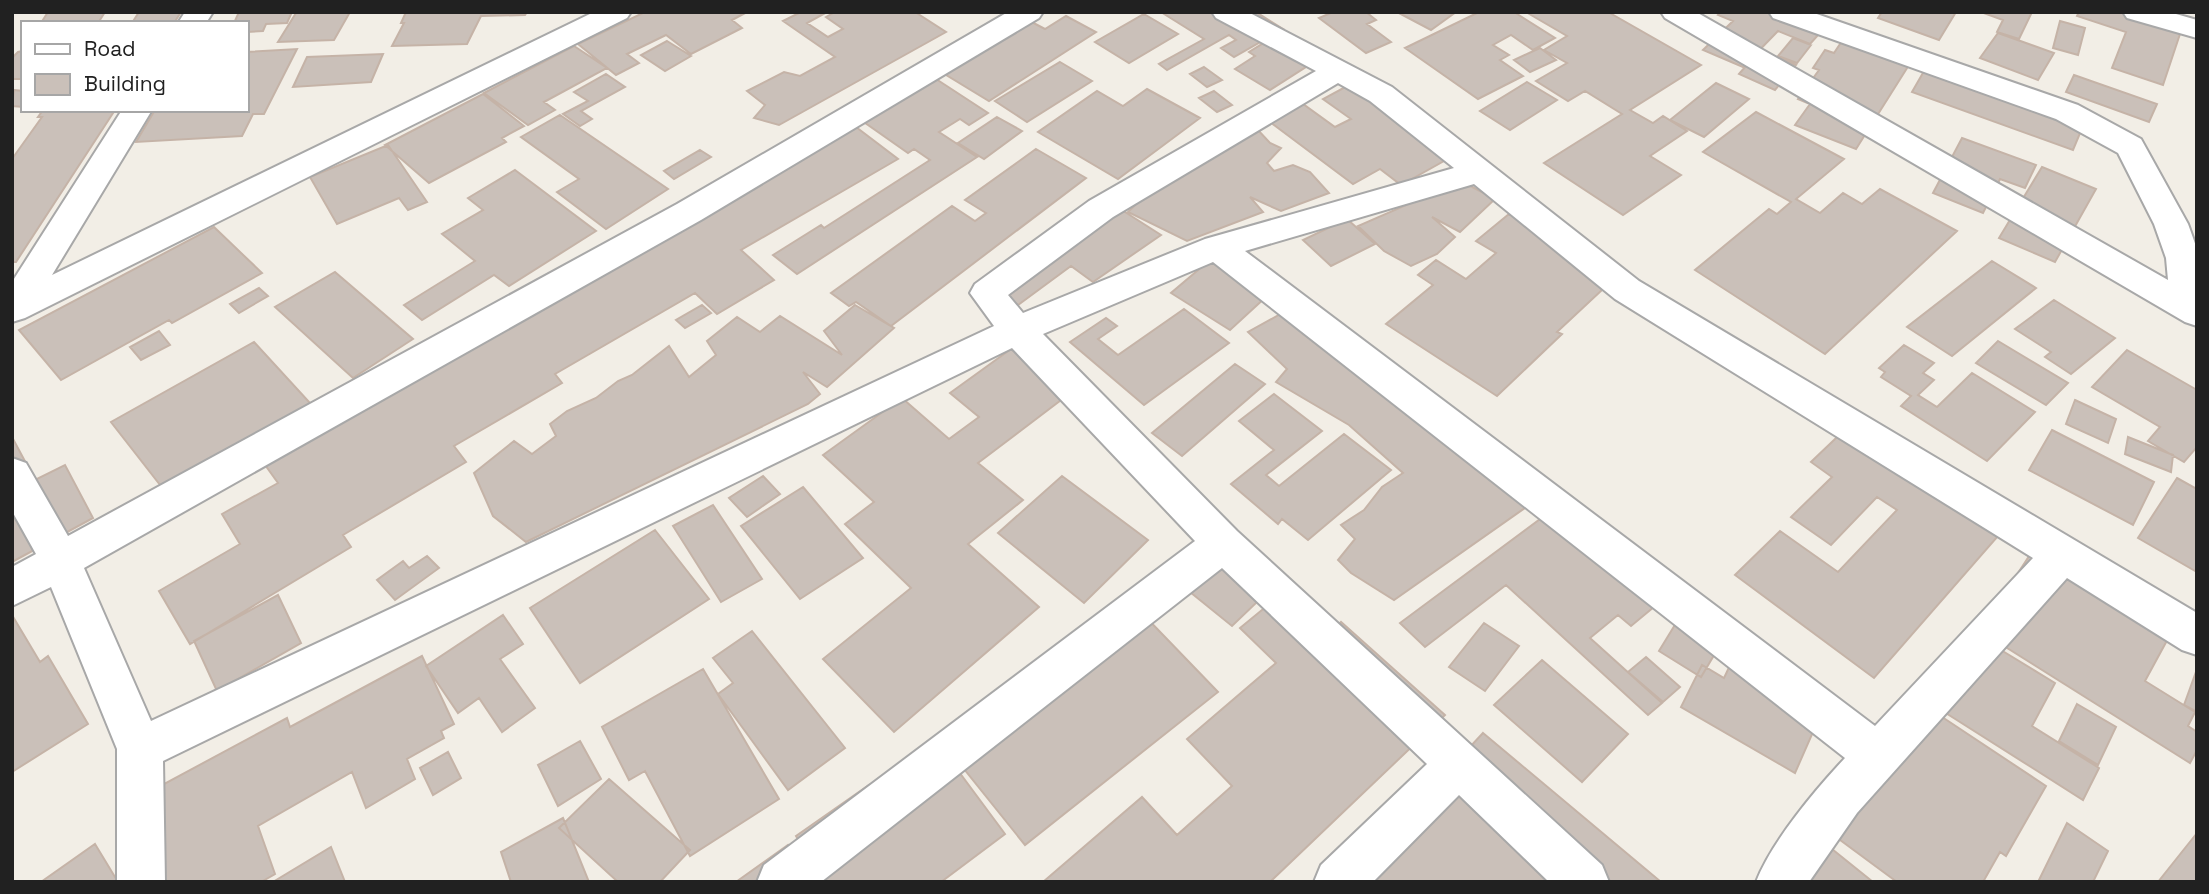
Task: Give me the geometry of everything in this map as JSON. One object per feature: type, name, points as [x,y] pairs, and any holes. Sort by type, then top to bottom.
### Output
[{"type":"street","points":[[13,309],[617,12]]},
{"type":"street","points":[[12,588],[689,212],[1029,12]]},
{"type":"street","points":[[1226,12],[1381,94],[1627,290],[2197,636]]},
{"type":"street","points":[[1675,12],[2189,308]]},
{"type":"street","points":[[1783,12],[2067,111],[2130,146],[2171,225],[2183,258],[2189,308]]},
{"type":"street","points":[[2137,12],[2197,29]]},
{"type":"street","points":[[1338,71],[1101,209],[987,293],[1017,330],[1223,543],[1585,882]]},
{"type":"street","points":[[13,309],[136,112]]},
{"type":"street","points":[[141,749],[1017,330],[1217,247],[1479,172]]},
{"type":"street","points":[[1217,247],[1878,756]]},
{"type":"street","points":[[12,474],[60,560],[141,749],[141,882]]},
{"type":"street","points":[[781,882],[1223,543]]},
{"type":"street","points":[[1780,882],[1840,797],[2063,554]]},
{"type":"street","points":[[1338,882],[1459,764]]},
{"type":"building","points":[[48,12],[105,12],[99,21],[42,21]]},
{"type":"building","points":[[139,12],[181,12],[175,21],[133,21]]},
{"type":"building","points":[[239,12],[292,12],[287,23],[266,24],[263,31],[248,32],[248,21],[235,21]]},
{"type":"building","points":[[350,12],[334,40],[278,42],[296,13]]},
{"type":"building","points":[[406,12],[527,12],[525,15],[481,16],[467,44],[392,46],[404,23],[401,23]]},
{"type":"building","points":[[645,12],[747,12],[732,20],[742,28],[691,54],[666,35],[627,54],[639,63],[616,75],[578,44]]},
{"type":"building","points":[[801,12],[827,12],[807,23],[828,37],[843,29],[826,17],[835,12],[915,12],[946,32],[779,125],[754,118],[765,105],[747,91],[784,72],[800,76],[835,57],[783,21]]},
{"type":"building","points":[[1161,12],[1256,12],[1283,29],[1234,57],[1221,48],[1236,40],[1229,35],[1167,70],[1159,64],[1204,39]]},
{"type":"building","points":[[1333,12],[1366,12],[1376,20],[1367,24],[1391,42],[1366,53],[1319,18]]},
{"type":"building","points":[[1397,12],[1456,12],[1431,30]]},
{"type":"building","points":[[1479,12],[1514,12],[1555,38],[1533,50],[1511,35],[1493,45],[1509,55],[1500,60],[1523,76],[1478,99],[1405,48]]},
{"type":"building","points":[[1526,12],[1608,12],[1701,65],[1630,110],[1653,123],[1663,116],[1687,131],[1650,156],[1681,175],[1623,215],[1544,163],[1622,114],[1585,91],[1568,101],[1536,81],[1567,63],[1544,50],[1567,36]]},
{"type":"building","points":[[1721,12],[1798,12],[1828,24],[1810,44],[1778,31],[1743,67],[1703,50],[1733,21],[1718,15]]},
{"type":"building","points":[[1882,12],[1956,12],[1939,40],[1878,18]]},
{"type":"building","points":[[1981,12],[2032,12],[2019,39],[1997,32],[2003,20]]},
{"type":"building","points":[[2079,12],[2153,12],[2184,22],[2163,85],[2112,68],[2126,32],[2077,16]]},
{"type":"building","points":[[1144,14],[1178,34],[1129,63],[1095,42]]},
{"type":"building","points":[[1066,16],[1096,32],[989,101],[938,70],[1024,18],[1045,29]]},
{"type":"building","points":[[2060,21],[2085,28],[2078,55],[2053,48]]},
{"type":"building","points":[[1848,32],[1914,57],[1856,149],[1795,125],[1810,104],[1798,99],[1819,70],[1813,68],[1825,50],[1834,53]]},
{"type":"building","points":[[1998,33],[2054,53],[2038,80],[1980,58]]},
{"type":"building","points":[[1278,34],[1320,58],[1270,90],[1235,69],[1255,56],[1249,52]]},
{"type":"building","points":[[1793,38],[1811,45],[1797,63],[1778,56]]},
{"type":"building","points":[[667,41],[691,56],[665,71],[641,55]]},
{"type":"building","points":[[574,46],[607,68],[544,102],[555,110],[528,125],[484,93]]},
{"type":"building","points":[[1540,48],[1556,60],[1530,72],[1514,60]]},
{"type":"building","points":[[297,49],[264,114],[253,114],[242,136],[136,142],[154,112],[248,112],[248,52]]},
{"type":"building","points":[[1760,50],[1796,65],[1775,90],[1739,74]]},
{"type":"building","points":[[21,51],[21,79],[12,79],[12,58]]},
{"type":"building","points":[[383,54],[371,82],[293,87],[307,57]]},
{"type":"building","points":[[1931,59],[2088,114],[2073,150],[1912,92]]},
{"type":"building","points":[[1060,62],[1092,81],[1027,122],[995,101]]},
{"type":"building","points":[[1204,67],[1222,80],[1207,87],[1190,74]]},
{"type":"building","points":[[606,74],[625,87],[581,111],[592,119],[580,126],[563,114],[588,101],[574,92]]},
{"type":"building","points":[[2074,75],[2157,104],[2149,122],[2066,92]]},
{"type":"building","points":[[933,77],[988,113],[969,125],[960,119],[939,132],[977,157],[797,274],[773,255],[821,225],[824,228],[930,160],[914,149],[908,153],[861,120]]},
{"type":"building","points":[[1527,82],[1557,100],[1510,130],[1480,111]]},
{"type":"building","points":[[1716,83],[1749,99],[1704,137],[1670,120]]},
{"type":"building","points":[[1351,84],[1460,152],[1401,185],[1380,169],[1353,184],[1270,122],[1303,104],[1335,127],[1351,119],[1323,99]]},
{"type":"building","points":[[1147,89],[1200,118],[1118,179],[1038,132],[1097,91],[1123,106]]},
{"type":"building","points":[[14,90],[21,91],[21,107],[12,106]]},
{"type":"building","points":[[1214,91],[1232,105],[1217,112],[1199,98]]},
{"type":"building","points":[[483,94],[524,126],[502,138],[506,142],[429,183],[385,145]]},
{"type":"building","points":[[42,112],[114,112],[16,262],[12,262],[12,159],[42,117],[38,117]]},
{"type":"building","points":[[1756,112],[1844,159],[1796,199],[1820,213],[1843,193],[1862,204],[1880,189],[1957,231],[1825,354],[1695,270],[1769,209],[1777,214],[1791,202],[1703,152]]},
{"type":"building","points":[[560,115],[668,189],[606,229],[557,192],[579,179],[521,137]]},
{"type":"building","points":[[997,117],[1022,131],[984,159],[958,143]]},
{"type":"building","points":[[856,127],[898,159],[741,250],[774,280],[717,314],[695,293],[555,374],[562,383],[454,446],[466,462],[343,535],[351,547],[190,644],[159,591],[240,544],[222,514],[278,483],[263,462]]},
{"type":"building","points":[[1257,129],[1270,143],[1281,148],[1267,163],[1274,171],[1293,165],[1310,172],[1329,193],[1281,211],[1250,197],[1263,212],[1187,241],[1128,212],[1169,172]]},
{"type":"building","points":[[1962,138],[2036,165],[2025,188],[2000,179],[1983,213],[1933,193]]},
{"type":"building","points":[[388,145],[427,202],[408,210],[399,198],[337,224],[310,177]]},
{"type":"building","points":[[1036,149],[1086,178],[891,326],[856,302],[849,306],[831,293],[952,206],[975,221],[986,213],[965,200]]},
{"type":"building","points":[[700,150],[711,157],[674,179],[664,171]]},
{"type":"building","points":[[2042,167],[2096,189],[2055,262],[1999,238]]},
{"type":"building","points":[[515,170],[596,231],[509,286],[494,275],[422,320],[404,305],[475,261],[442,234],[483,210],[468,198]]},
{"type":"building","points":[[1461,181],[1495,199],[1460,232],[1432,217],[1455,237],[1437,254],[1411,266],[1384,251],[1358,226]]},
{"type":"building","points":[[1114,205],[1161,235],[1093,282],[1071,266],[1018,305],[996,289]]},
{"type":"building","points":[[1509,214],[1617,276],[1557,332],[1562,334],[1497,396],[1386,324],[1433,285],[1418,275],[1436,260],[1466,279],[1496,253],[1476,241]]},
{"type":"building","points":[[1347,219],[1375,244],[1331,266],[1303,240]]},
{"type":"building","points":[[214,227],[262,273],[172,323],[169,320],[61,380],[19,330]]},
{"type":"building","points":[[1223,249],[1281,283],[1230,330],[1171,293]]},
{"type":"building","points":[[1992,261],[2036,288],[1952,356],[1907,327]]},
{"type":"building","points":[[335,272],[413,339],[353,378],[275,307]]},
{"type":"building","points":[[259,288],[268,296],[239,313],[230,304]]},
{"type":"building","points":[[2054,300],[2115,338],[2071,374],[2045,357],[2051,352],[2015,329]]},
{"type":"building","points":[[702,305],[711,313],[685,328],[676,320]]},
{"type":"building","points":[[855,305],[894,328],[827,387],[803,372],[820,394],[808,404],[526,542],[493,516],[474,473],[514,441],[532,454],[556,436],[550,424],[567,411],[596,398],[618,381],[632,375],[669,346],[689,377],[716,355],[707,341],[737,317],[760,332],[780,316],[842,355],[824,331]]},
{"type":"building","points":[[1293,307],[1549,491],[1394,600],[1351,573],[1338,560],[1355,539],[1341,525],[1364,510],[1382,487],[1403,473],[1349,425],[1276,382],[1287,369],[1248,332]]},
{"type":"building","points":[[1184,309],[1229,343],[1144,405],[1070,342],[1106,318],[1117,326],[1098,339],[1118,355]]},
{"type":"building","points":[[159,331],[170,345],[141,360],[130,347]]},
{"type":"building","points":[[1998,341],[2068,383],[2046,405],[1976,363]]},
{"type":"building","points":[[254,342],[310,403],[164,490],[111,422]]},
{"type":"building","points":[[1904,345],[1934,363],[1923,373],[1934,380],[1918,395],[1937,407],[1972,373],[2035,412],[1987,461],[1901,406],[1911,396],[1881,377],[1885,372],[1879,368]]},
{"type":"building","points":[[1011,349],[1069,394],[978,463],[1023,500],[968,544],[1039,607],[894,732],[823,659],[911,588],[845,524],[874,502],[823,455],[902,398],[949,439],[979,417],[950,393]]},
{"type":"building","points":[[2127,350],[2197,390],[2197,447],[2184,462],[2148,441],[2160,427],[2092,387]]},
{"type":"building","points":[[1235,364],[1265,384],[1182,456],[1152,433]]},
{"type":"building","points":[[1274,394],[1322,431],[1266,475],[1279,486],[1344,434],[1391,470],[1308,540],[1282,519],[1278,524],[1231,484],[1274,450],[1239,421]]},
{"type":"building","points":[[2075,400],[2116,419],[2108,443],[2066,424]]},
{"type":"building","points":[[1856,419],[2012,520],[1874,678],[1735,575],[1780,531],[1838,572],[1897,510],[1877,497],[1831,545],[1791,517],[1832,477],[1811,462]]},
{"type":"building","points":[[2052,430],[2154,482],[2133,525],[2029,470]]},
{"type":"building","points":[[12,437],[35,480],[65,465],[93,518],[12,562]]},
{"type":"building","points":[[2128,437],[2173,455],[2171,472],[2125,454]]},
{"type":"building","points":[[763,476],[780,494],[747,517],[729,498]]},
{"type":"building","points":[[1062,476],[1148,540],[1084,603],[998,533]]},
{"type":"building","points":[[2177,478],[2197,489],[2197,572],[2138,538]]},
{"type":"building","points":[[803,487],[863,558],[800,599],[741,526]]},
{"type":"building","points":[[1571,496],[1678,587],[1631,626],[1618,615],[1590,638],[1662,703],[1648,715],[1506,585],[1425,647],[1400,623]]},
{"type":"building","points":[[713,505],[762,579],[721,602],[673,526]]},
{"type":"building","points":[[655,530],[709,599],[580,683],[530,608]]},
{"type":"building","points":[[2039,541],[2177,622],[2145,681],[2195,712],[2188,726],[2197,732],[2197,750],[2190,763],[1980,631]]},
{"type":"building","points":[[427,556],[439,568],[395,600],[377,580],[403,561],[409,568]]},
{"type":"building","points":[[1218,557],[1282,578],[1232,626],[1185,588]]},
{"type":"building","points":[[1285,591],[1331,632],[1341,622],[1445,715],[1270,882],[1043,882],[1142,797],[1177,835],[1232,786],[1187,739],[1276,663],[1240,628]]},
{"type":"building","points":[[278,595],[301,643],[217,691],[194,641]]},
{"type":"building","points":[[1138,609],[1218,692],[1025,845],[948,749]]},
{"type":"building","points":[[1684,610],[1726,635],[1701,677],[1659,651]]},
{"type":"building","points":[[12,615],[40,662],[48,656],[88,724],[12,772]]},
{"type":"building","points":[[503,615],[523,644],[500,659],[535,708],[502,732],[479,698],[458,713],[426,666]]},
{"type":"building","points":[[1484,623],[1519,646],[1485,691],[1449,667]]},
{"type":"building","points":[[752,631],[845,748],[788,790],[718,694],[733,683],[713,658]]},
{"type":"building","points":[[1973,633],[2055,683],[2032,726],[2099,768],[2083,800],[1930,703]]},
{"type":"building","points":[[422,656],[454,724],[441,731],[444,738],[407,759],[415,779],[366,808],[352,772],[258,826],[275,874],[261,882],[162,882],[138,798],[287,718],[290,727]]},
{"type":"building","points":[[1646,657],[1680,687],[1663,702],[1628,672]]},
{"type":"building","points":[[1734,657],[1824,707],[1795,773],[1681,707],[1702,665],[1724,678]]},
{"type":"building","points":[[1542,660],[1628,734],[1582,782],[1494,705]]},
{"type":"building","points":[[703,669],[779,799],[690,856],[645,771],[629,780],[602,727]]},
{"type":"building","points":[[2197,669],[2197,712],[2184,705]]},
{"type":"building","points":[[1918,701],[2046,786],[2006,856],[2000,852],[1983,882],[1897,882],[1832,834]]},
{"type":"building","points":[[2077,704],[2116,727],[2098,765],[2059,741]]},
{"type":"building","points":[[1483,733],[1661,882],[1344,882]]},
{"type":"building","points":[[580,741],[601,779],[558,806],[538,765]]},
{"type":"building","points":[[942,749],[1005,834],[941,882],[825,882],[796,836],[869,785],[875,796]]},
{"type":"building","points":[[448,752],[461,778],[433,795],[420,768]]},
{"type":"building","points":[[609,779],[690,850],[660,882],[618,882],[559,828]]},
{"type":"building","points":[[563,818],[589,882],[511,882],[501,852]]},
{"type":"building","points":[[2067,823],[2108,851],[2093,882],[2038,882]]},
{"type":"building","points":[[2197,833],[2197,882],[2158,882]]},
{"type":"building","points":[[1822,841],[1873,882],[1791,882]]},
{"type":"building","points":[[95,844],[118,882],[41,882]]},
{"type":"building","points":[[788,845],[812,882],[736,882]]},
{"type":"building","points":[[331,847],[345,882],[273,882]]}]
